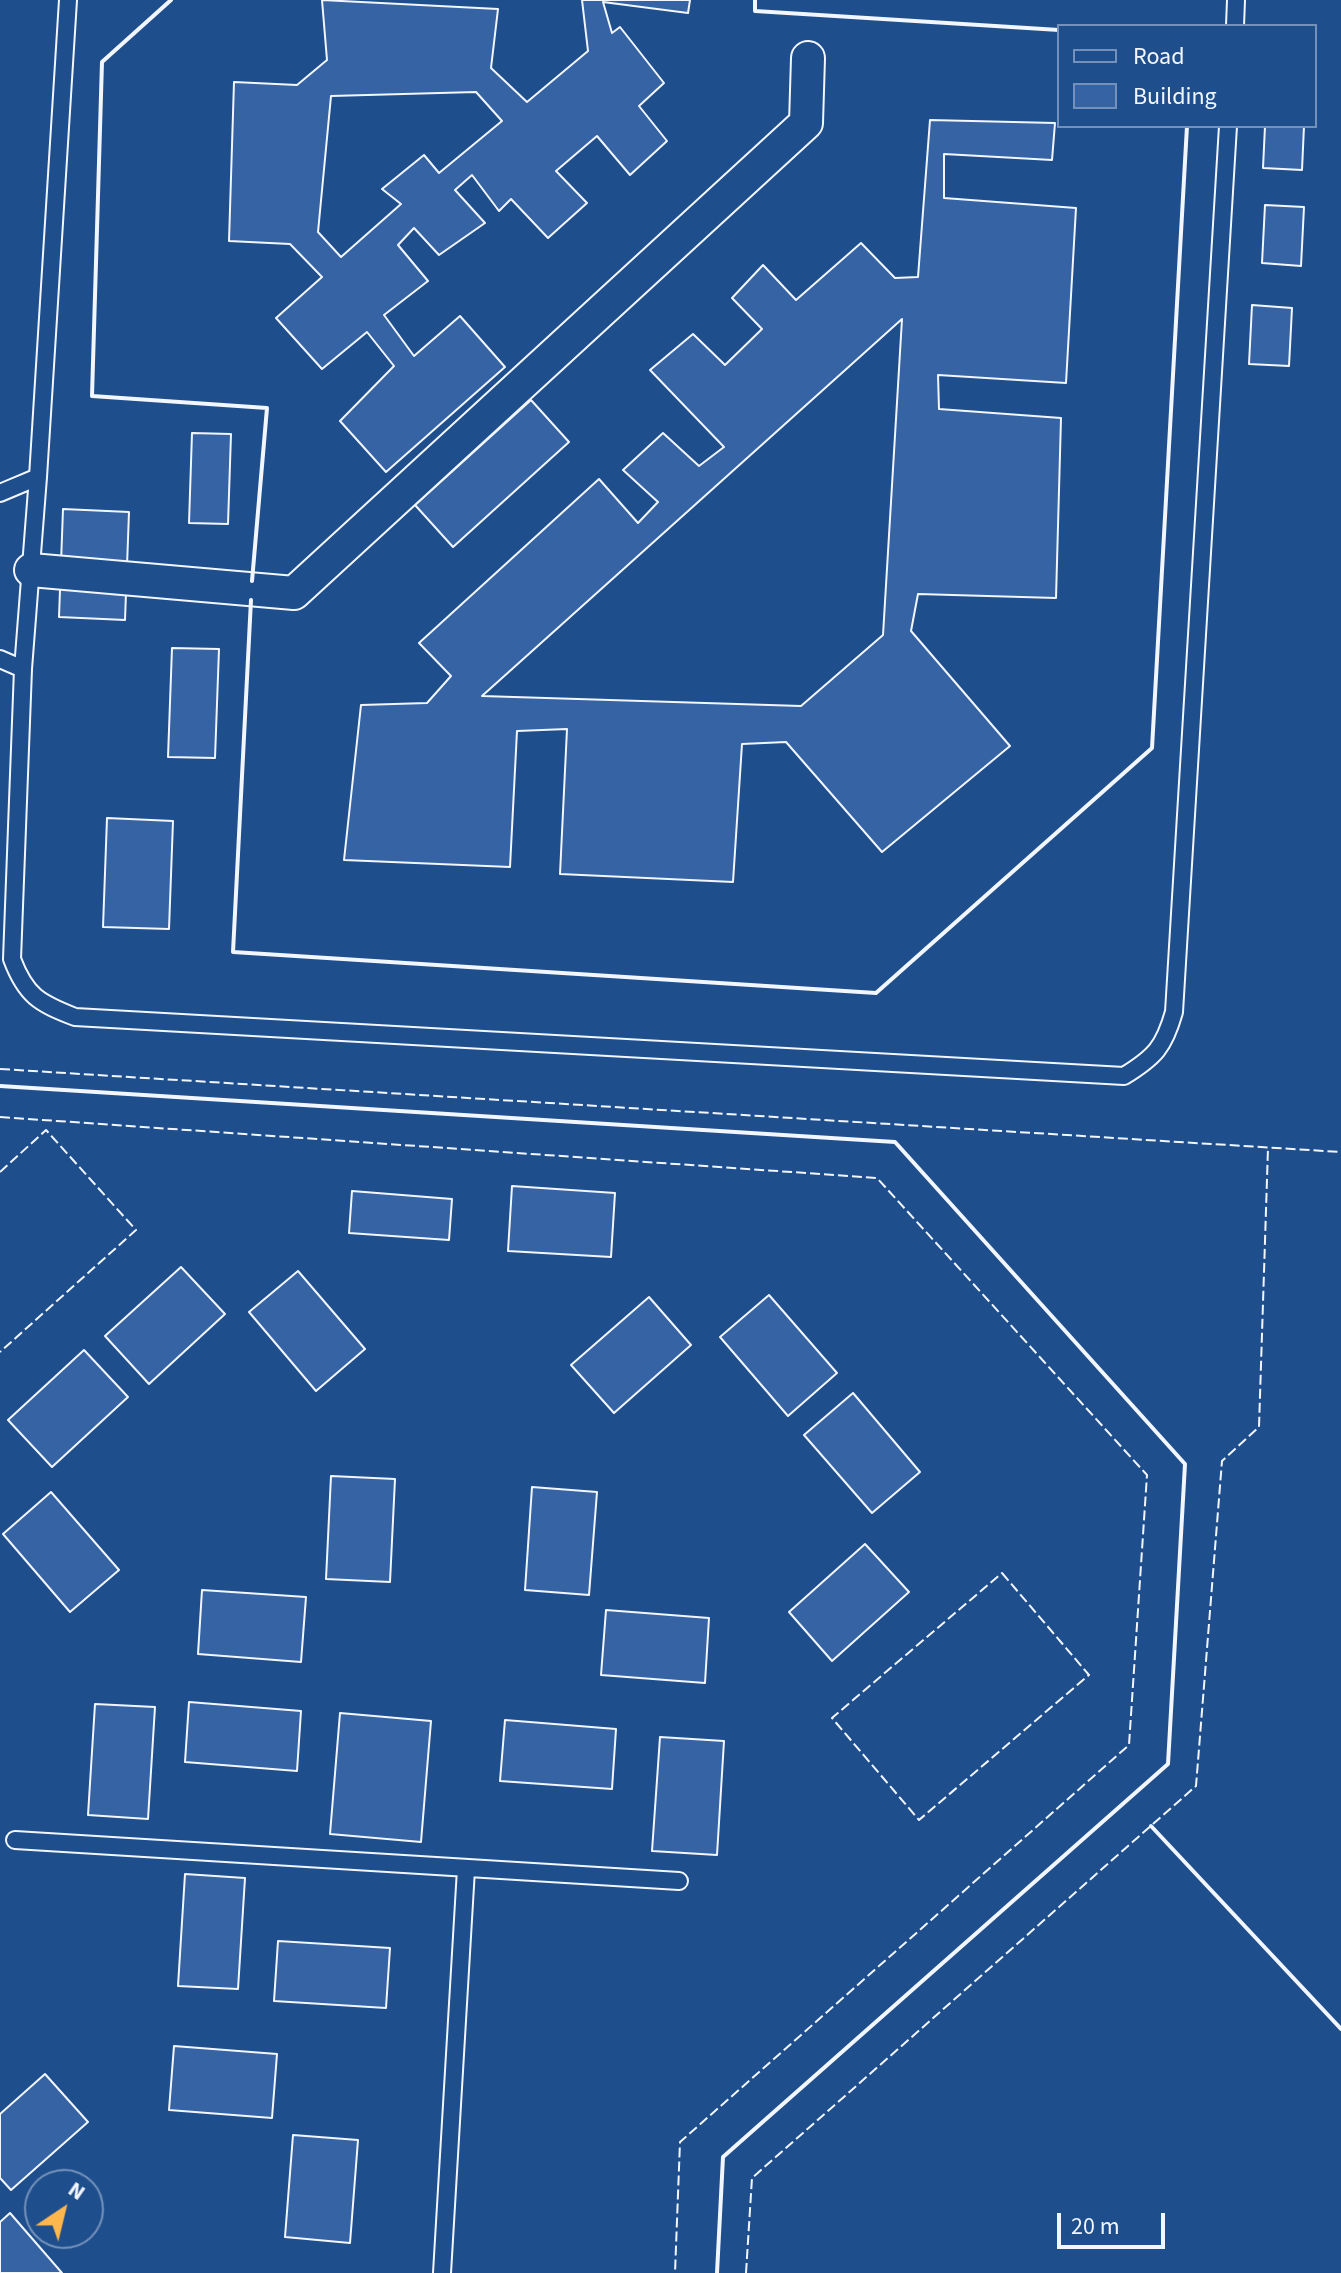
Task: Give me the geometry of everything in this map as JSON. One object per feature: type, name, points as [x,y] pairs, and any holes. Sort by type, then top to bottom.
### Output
[{"type":"street","points":[[31,570],[294,593],[806,123],[808,58]]},
{"type":"lane","points":[[68,0],[23,669],[12,959],[21,983],[44,1005],[75,1017],[1124,1076],[1150,1060],[1166,1039],[1174,1012],[1228,128]]},
{"type":"lane","points":[[1235,24],[1236,0]]},
{"type":"lane","points":[[0,493],[38,477]]},
{"type":"lane","points":[[0,659],[23,669]]},
{"type":"lane","points":[[15,1840],[679,1881]]},
{"type":"lane","points":[[442,2273],[466,1869]]},
{"type":"building","points":[[322,0],[498,9],[491,68],[527,102],[588,51],[582,0],[690,0],[688,13],[603,2],[612,33],[620,27],[664,83],[639,106],[667,141],[630,175],[597,136],[556,171],[587,203],[548,238],[511,199],[499,211],[472,175],[455,190],[485,223],[439,255],[414,228],[398,245],[428,281],[384,315],[414,356],[460,316],[505,367],[386,472],[340,421],[394,366],[367,332],[322,369],[276,318],[322,277],[290,244],[229,241],[234,82],[297,85],[327,60]],"holes":[[[476,92],[502,121],[439,173],[424,155],[382,189],[401,204],[341,257],[318,232],[331,96]]]},
{"type":"building","points":[[930,120],[1055,123],[1052,160],[944,154],[944,198],[1076,208],[1066,383],[938,375],[939,409],[1061,418],[1056,598],[918,594],[911,631],[1010,746],[882,852],[786,742],[742,744],[733,882],[560,874],[567,729],[517,731],[510,867],[344,860],[361,705],[427,703],[451,676],[419,643],[599,479],[638,523],[658,502],[623,470],[663,433],[699,466],[724,447],[650,370],[693,334],[725,365],[762,329],[732,298],[763,265],[796,300],[861,243],[895,278],[918,277]],"holes":[[[902,319],[883,635],[801,706],[482,696]]]},
{"type":"building","points":[[1265,128],[1304,128],[1302,170],[1263,168]]},
{"type":"building","points":[[1265,205],[1304,207],[1301,266],[1262,263]]},
{"type":"building","points":[[1252,305],[1292,308],[1289,366],[1249,364]]},
{"type":"building","points":[[531,400],[569,442],[453,547],[415,505]]},
{"type":"building","points":[[192,433],[231,434],[228,524],[189,523]]},
{"type":"building","points":[[63,509],[129,512],[125,620],[59,617]]},
{"type":"building","points":[[172,648],[219,649],[215,758],[168,757]]},
{"type":"building","points":[[107,818],[173,821],[169,929],[103,927]]},
{"type":"building","points":[[512,1186],[615,1193],[611,1257],[508,1251]]},
{"type":"building","points":[[352,1191],[452,1199],[449,1240],[349,1233]]},
{"type":"building","points":[[181,1267],[225,1314],[149,1384],[105,1336]]},
{"type":"building","points":[[298,1271],[365,1349],[316,1391],[249,1312]]},
{"type":"building","points":[[769,1295],[837,1373],[788,1416],[720,1337]]},
{"type":"building","points":[[649,1297],[691,1345],[614,1413],[571,1365]]},
{"type":"building","points":[[84,1350],[128,1397],[52,1467],[8,1420]]},
{"type":"building","points":[[853,1393],[920,1472],[872,1513],[804,1435]]},
{"type":"building","points":[[331,1476],[395,1479],[390,1582],[326,1579]]},
{"type":"building","points":[[532,1487],[597,1492],[589,1595],[525,1590]]},
{"type":"building","points":[[51,1492],[119,1570],[70,1612],[3,1534]]},
{"type":"building","points":[[865,1544],[909,1592],[832,1661],[789,1612]]},
{"type":"building","points":[[202,1590],[306,1597],[301,1662],[198,1654]]},
{"type":"building","points":[[606,1610],[709,1618],[705,1683],[601,1675]]},
{"type":"building","points":[[189,1702],[301,1711],[297,1771],[185,1762]]},
{"type":"building","points":[[95,1704],[155,1707],[148,1819],[88,1815]]},
{"type":"building","points":[[340,1713],[431,1721],[421,1842],[330,1834]]},
{"type":"building","points":[[505,1720],[616,1729],[612,1789],[500,1781]]},
{"type":"building","points":[[660,1737],[724,1741],[717,1855],[652,1851]]},
{"type":"building","points":[[185,1874],[245,1878],[238,1989],[178,1986]]},
{"type":"building","points":[[278,1941],[390,1948],[386,2008],[274,2001]]},
{"type":"building","points":[[174,2046],[277,2054],[272,2118],[169,2110]]},
{"type":"building","points":[[45,2074],[88,2122],[35,2169],[24,2169],[24,2179],[11,2190],[0,2178],[0,2114]]},
{"type":"building","points":[[293,2135],[358,2140],[350,2243],[285,2237]]},
{"type":"building","points":[[10,2213],[24,2229],[24,2249],[41,2249],[62,2273],[0,2273],[0,2222]]},
{"type":"fence","points":[[0,1069],[1341,1152]]},
{"type":"fence","points":[[0,1117],[877,1178],[1147,1475],[1129,1745],[680,2142],[675,2273]]},
{"type":"fence","points":[[0,1172],[46,1130],[136,1230],[0,1352]]},
{"type":"fence","points":[[746,2273],[752,2178],[1196,1786],[1222,1461],[1259,1427],[1268,1148]]},
{"type":"fence","points":[[1002,1573],[1089,1675],[919,1820],[832,1718],[1002,1573]]},
{"type":"wall","points":[[171,0],[102,62],[92,396],[267,408],[252,581]]},
{"type":"wall","points":[[755,0],[755,11],[1057,30]]},
{"type":"wall","points":[[251,600],[233,952],[876,993],[1152,748],[1187,128]]},
{"type":"wall","points":[[0,1086],[895,1142],[1185,1464],[1168,1764],[723,2157],[717,2273]]},
{"type":"wall","points":[[1151,1826],[1341,2029]]}]
